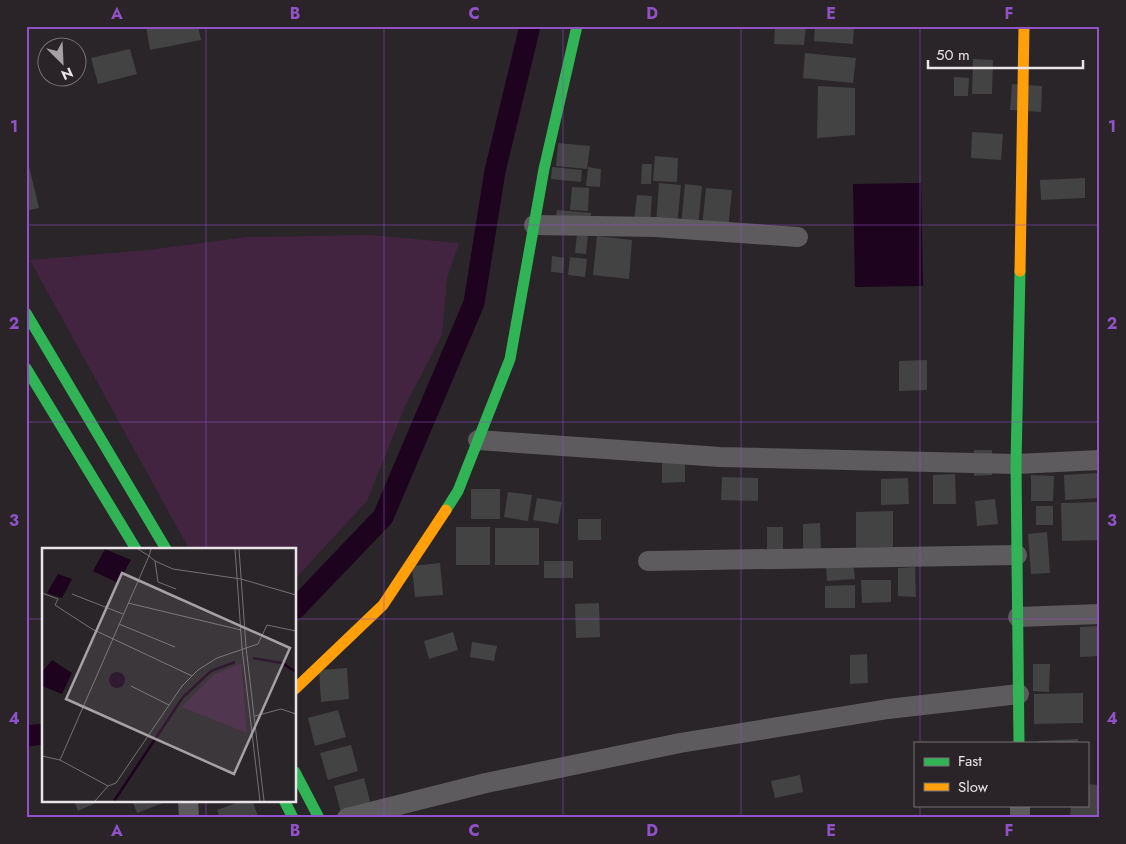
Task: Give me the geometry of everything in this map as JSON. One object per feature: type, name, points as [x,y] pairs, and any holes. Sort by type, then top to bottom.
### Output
[{"type":"street","points":[[296,688],[384,605],[458,491],[510,359],[544,169],[577,26]]},
{"type":"street","points":[[1019,742],[1016,464],[1024,26]]},
{"type":"street","points":[[534,225],[655,227],[798,237]]},
{"type":"street","points":[[26,313],[165,548]]},
{"type":"street","points":[[28,376],[135,548]]},
{"type":"street","points":[[478,440],[720,457],[1016,464],[1100,460]]},
{"type":"street","points":[[648,561],[1017,555]]},
{"type":"street","points":[[1018,617],[1100,614]]},
{"type":"street","points":[[347,818],[486,783],[680,743],[888,709],[1019,694]]},
{"type":"street","points":[[296,774],[320,818]]},
{"type":"street","points":[[188,802],[189,818]]},
{"type":"street","points":[[285,802],[293,818]]},
{"type":"shaded area","points":[[921,183],[923,286],[855,287],[853,184]]},
{"type":"shaded area","points":[[370,235],[459,243],[447,278],[442,335],[406,404],[367,501],[296,578],[296,548],[188,548],[30,260],[148,250],[247,237]]},
{"type":"building","points":[[146,26],[198,26],[201,40],[150,50]]},
{"type":"building","points":[[775,26],[806,26],[804,45],[774,44]]},
{"type":"building","points":[[815,26],[854,26],[853,44],[814,41]]},
{"type":"building","points":[[130,49],[137,74],[98,84],[91,58]]},
{"type":"building","points":[[805,53],[856,58],[853,83],[803,78]]},
{"type":"building","points":[[973,59],[993,60],[992,94],[972,94]]},
{"type":"building","points":[[954,77],[969,78],[968,96],[954,96]]},
{"type":"building","points":[[1012,84],[1042,86],[1041,112],[1010,110]]},
{"type":"building","points":[[818,86],[855,88],[855,135],[817,138]]},
{"type":"building","points":[[972,132],[1003,134],[1001,160],[971,158]]},
{"type":"building","points":[[558,143],[590,146],[587,169],[556,166]]},
{"type":"building","points":[[655,156],[678,158],[677,182],[653,181]]},
{"type":"building","points":[[28,162],[39,208],[26,211],[26,163]]},
{"type":"building","points":[[642,164],[652,164],[651,184],[641,184]]},
{"type":"building","points":[[552,167],[582,170],[581,182],[551,179]]},
{"type":"building","points":[[588,167],[601,169],[600,187],[586,186]]},
{"type":"building","points":[[1085,178],[1085,198],[1041,200],[1040,180]]},
{"type":"building","points":[[659,183],[681,185],[677,226],[656,224]]},
{"type":"building","points":[[685,184],[702,186],[698,227],[681,225]]},
{"type":"building","points":[[572,187],[589,188],[588,211],[570,210]]},
{"type":"building","points":[[706,188],[732,190],[728,230],[702,227]]},
{"type":"building","points":[[637,195],[652,196],[650,224],[634,222]]},
{"type":"building","points":[[557,210],[591,213],[590,225],[555,221]]},
{"type":"building","points":[[577,233],[588,235],[586,254],[575,253]]},
{"type":"building","points":[[597,236],[632,240],[629,279],[593,275]]},
{"type":"building","points":[[552,256],[564,258],[563,273],[551,272]]},
{"type":"building","points":[[570,257],[587,259],[585,277],[568,275]]},
{"type":"building","points":[[927,360],[927,390],[899,391],[899,361]]},
{"type":"building","points":[[974,450],[992,450],[992,475],[974,476]]},
{"type":"building","points":[[662,462],[685,462],[685,482],[662,483]]},
{"type":"building","points":[[1098,473],[1099,498],[1065,500],[1064,475]]},
{"type":"building","points":[[955,474],[956,504],[933,504],[933,475]]},
{"type":"building","points":[[1031,475],[1054,476],[1053,501],[1031,501]]},
{"type":"building","points":[[722,477],[758,478],[758,501],[721,500]]},
{"type":"building","points":[[908,478],[909,504],[881,505],[881,479]]},
{"type":"building","points":[[471,489],[500,489],[500,519],[471,519]]},
{"type":"building","points":[[508,492],[532,495],[528,521],[504,517]]},
{"type":"building","points":[[537,498],[562,502],[558,524],[533,520]]},
{"type":"building","points":[[995,499],[998,524],[977,526],[975,501]]},
{"type":"building","points":[[1100,502],[1100,540],[1062,541],[1061,503]]},
{"type":"building","points":[[1036,506],[1053,506],[1053,525],[1036,525]]},
{"type":"building","points":[[893,511],[893,547],[856,548],[856,512]]},
{"type":"building","points":[[578,519],[601,519],[601,540],[578,540]]},
{"type":"building","points":[[820,523],[821,551],[803,551],[803,524]]},
{"type":"building","points":[[456,527],[490,527],[490,565],[456,565]]},
{"type":"building","points":[[767,527],[783,527],[783,550],[767,550]]},
{"type":"building","points":[[495,528],[539,528],[539,565],[495,565]]},
{"type":"building","points":[[1047,532],[1050,573],[1031,574],[1028,534]]},
{"type":"building","points":[[544,561],[573,561],[573,578],[544,578]]},
{"type":"building","points":[[853,561],[855,579],[827,581],[826,563]]},
{"type":"building","points":[[440,563],[443,595],[415,597],[412,566]]},
{"type":"building","points":[[915,567],[916,597],[898,596],[898,568]]},
{"type":"building","points":[[861,580],[891,580],[891,602],[862,603]]},
{"type":"building","points":[[855,585],[855,608],[825,608],[825,586]]},
{"type":"building","points":[[599,603],[600,637],[576,638],[575,604]]},
{"type":"building","points":[[1100,626],[1100,656],[1080,657],[1080,627]]},
{"type":"building","points":[[453,632],[458,650],[429,659],[424,641]]},
{"type":"building","points":[[472,642],[497,646],[494,661],[470,657]]},
{"type":"building","points":[[867,654],[868,683],[850,684],[850,655]]},
{"type":"building","points":[[1033,664],[1050,664],[1049,692],[1033,691]]},
{"type":"building","points":[[347,668],[349,699],[321,702],[319,670]]},
{"type":"building","points":[[1083,693],[1083,723],[1034,724],[1034,694]]},
{"type":"building","points":[[338,710],[346,737],[315,746],[308,718]]},
{"type":"building","points":[[1078,739],[1078,742],[1038,741]]},
{"type":"building","points":[[351,745],[358,771],[328,780],[320,753]]},
{"type":"building","points":[[800,775],[803,792],[775,798],[771,781]]},
{"type":"building","points":[[364,778],[371,805],[341,813],[334,786]]},
{"type":"building","points":[[1088,784],[1100,785],[1100,818],[1070,818],[1071,806],[1088,806]]},
{"type":"building","points":[[75,802],[98,802],[78,811]]},
{"type":"building","points":[[133,802],[166,802],[137,813]]},
{"type":"building","points":[[239,802],[253,802],[258,816],[253,818],[220,818],[217,810]]},
{"type":"waterway","points":[[296,608],[383,517],[474,303],[495,171],[530,26]]},
{"type":"waterway","points":[[26,736],[42,734]]},
{"type":"traffic: fast","points":[[446,510],[458,491],[510,359],[544,169],[577,26]]},
{"type":"traffic: fast","points":[[1019,742],[1016,464],[1020,271]]},
{"type":"traffic: fast","points":[[26,313],[165,548]]},
{"type":"traffic: fast","points":[[26,368],[135,548]]},
{"type":"traffic: fast","points":[[296,774],[319,818]]},
{"type":"traffic: fast","points":[[285,802],[293,818]]},
{"type":"traffic: slow","points":[[1020,271],[1024,26]]},
{"type":"traffic: slow","points":[[296,688],[383,605],[446,510]]}]
